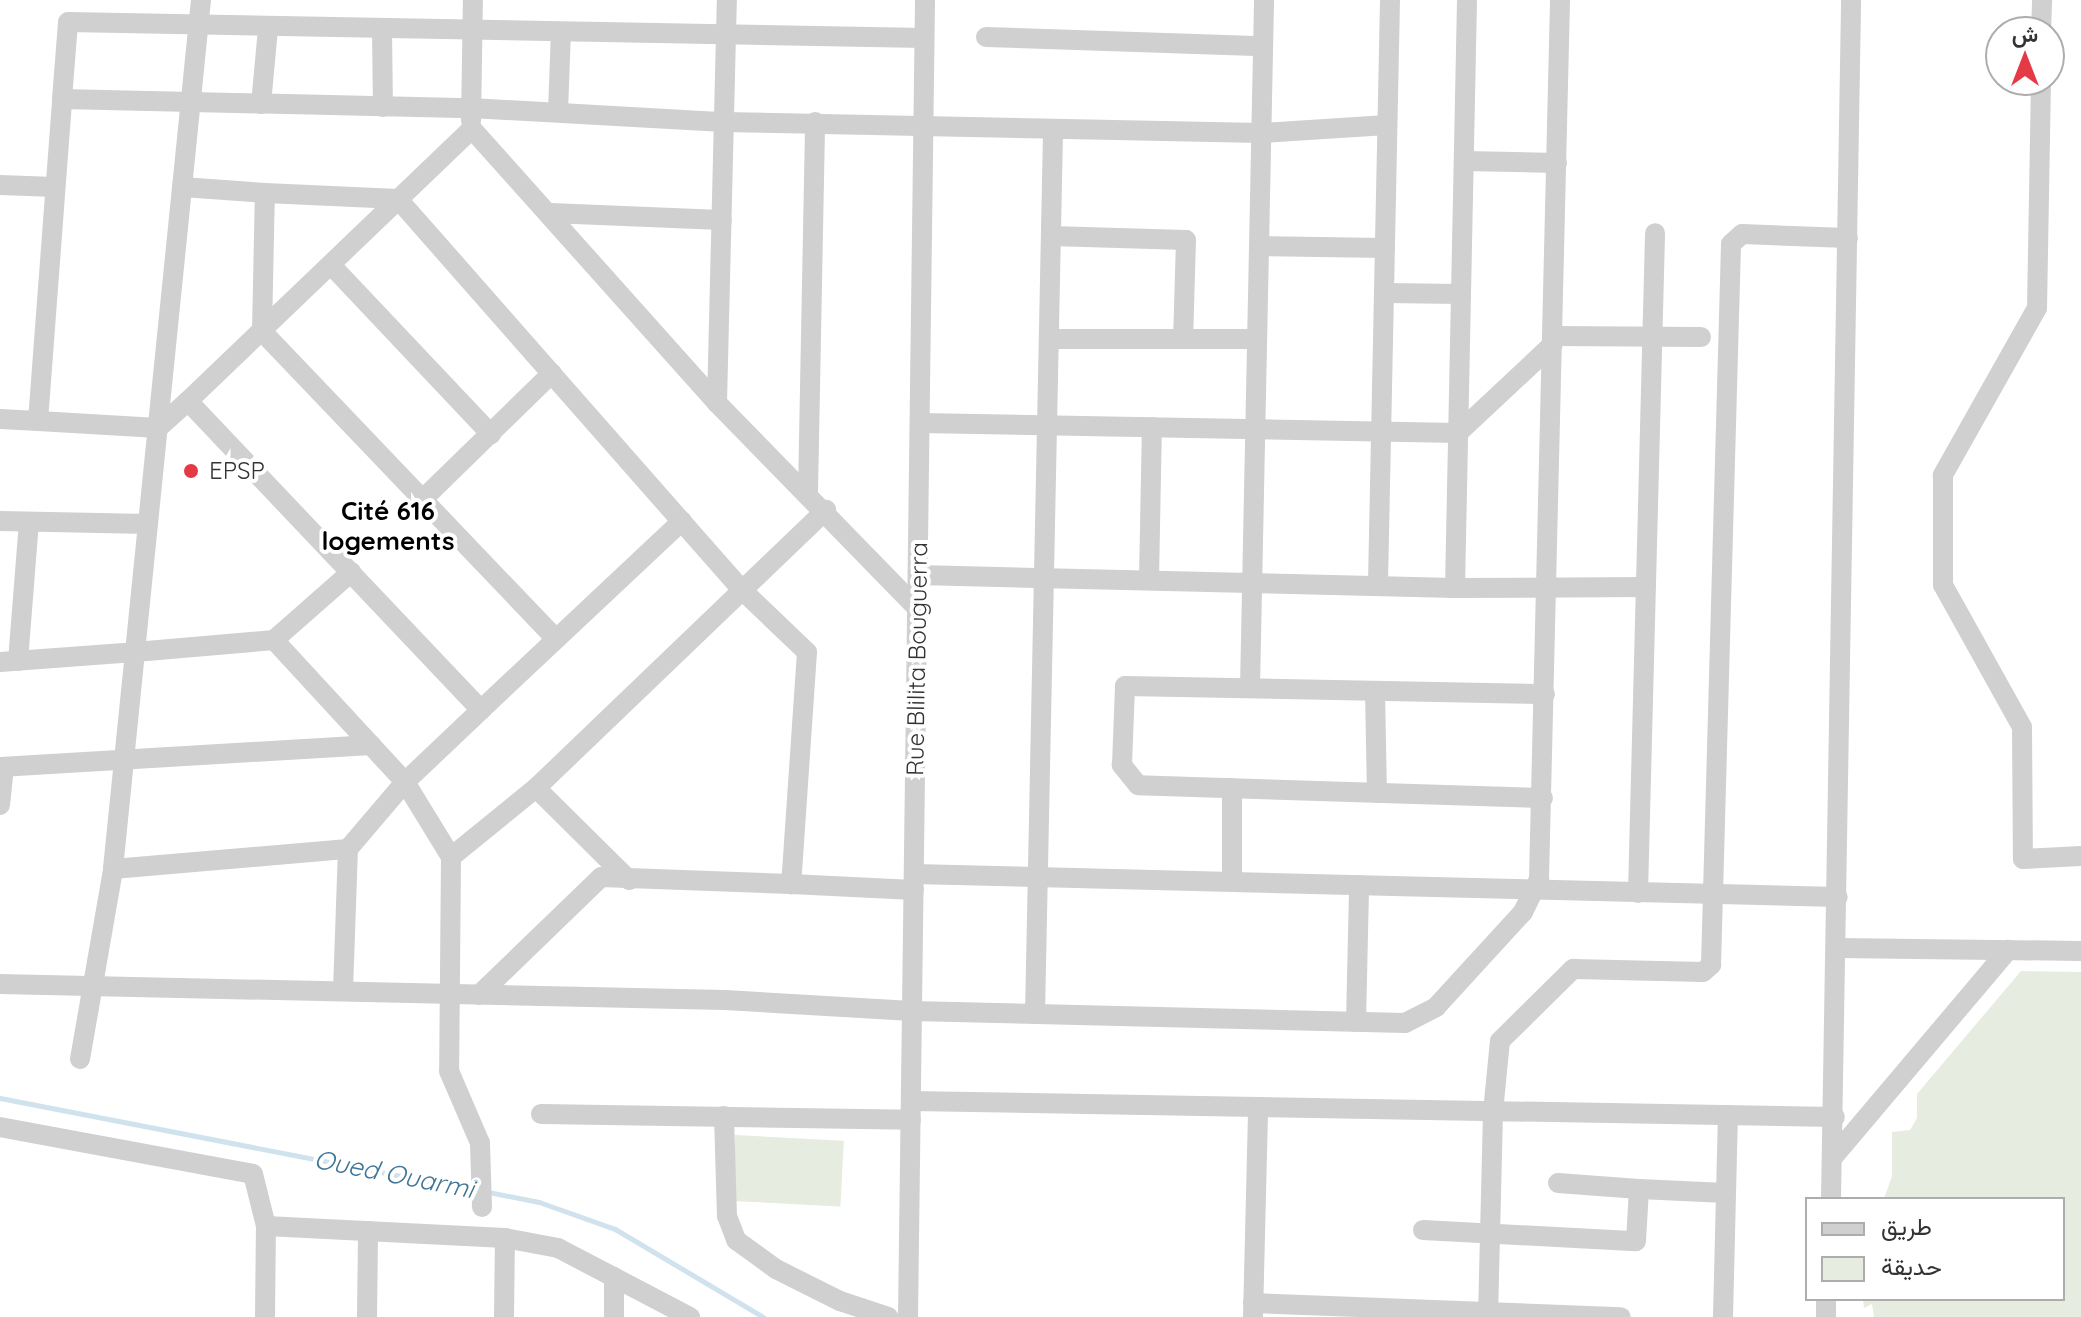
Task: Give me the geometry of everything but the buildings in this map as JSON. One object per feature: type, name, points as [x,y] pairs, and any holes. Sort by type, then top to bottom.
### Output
[{"type":"street","points":[[80,1059],[113,869],[201,0]]},
{"type":"street","points":[[473,0],[472,129],[717,403],[826,510],[917,608]]},
{"type":"street","points":[[717,403],[727,0]]},
{"type":"street","name":"Rue Blilita Bouguerra","points":[[908,1317],[925,0]]},
{"type":"street","points":[[1250,688],[1264,0]]},
{"type":"street","points":[[1378,583],[1390,0]]},
{"type":"street","points":[[1455,588],[1467,0]]},
{"type":"street","points":[[0,984],[725,1000],[912,1011],[1405,1023],[1436,1007],[1523,912],[1539,879],[1560,0]]},
{"type":"street","points":[[1831,1197],[1838,948],[1851,0]]},
{"type":"street","points":[[38,421],[68,22],[199,28],[924,38]]},
{"type":"street","points":[[261,104],[268,28]]},
{"type":"street","points":[[382,29],[383,107]]},
{"type":"street","points":[[558,112],[561,32]]},
{"type":"street","points":[[986,37],[1263,46]]},
{"type":"street","points":[[2041,96],[2037,308],[1943,475],[1943,585],[2022,727],[2023,859],[2081,856]]},
{"type":"street","points":[[62,99],[471,108],[724,122],[1053,129],[1261,133],[1387,125]]},
{"type":"street","points":[[808,492],[815,122]]},
{"type":"street","points":[[0,419],[158,428],[472,129]]},
{"type":"street","points":[[1035,1014],[1053,129]]},
{"type":"street","points":[[1464,161],[1557,163]]},
{"type":"street","points":[[0,185],[55,187]]},
{"type":"street","points":[[182,187],[398,199],[741,589],[807,652],[791,884]]},
{"type":"street","points":[[265,193],[262,331],[556,639]]},
{"type":"street","points":[[550,213],[722,220]]},
{"type":"street","points":[[1638,893],[1655,233]]},
{"type":"street","points":[[1488,1315],[1493,1112],[1500,1041],[1564,974],[1584,968],[1709,970],[1715,894],[1731,244],[1742,234],[1848,238]]},
{"type":"street","points":[[1051,236],[1186,240],[1183,339]]},
{"type":"street","points":[[1259,246],[1385,248]]},
{"type":"street","points":[[331,265],[491,434]]},
{"type":"street","points":[[1384,293],[1461,294]]},
{"type":"street","points":[[920,423],[1458,433],[1553,340],[1652,335],[1701,337]]},
{"type":"street","points":[[1049,339],[1257,339]]},
{"type":"street","points":[[423,499],[552,373]]},
{"type":"street","points":[[188,401],[481,710]]},
{"type":"street","points":[[1149,579],[1152,427]]},
{"type":"street","points":[[451,857],[536,788],[826,510]]},
{"type":"street","points":[[0,521],[148,524]]},
{"type":"street","points":[[343,991],[348,849],[405,782],[682,521]]},
{"type":"street","points":[[29,522],[9,662],[274,640],[351,572]]},
{"type":"street","points":[[918,575],[1378,583],[1547,590],[1646,587]]},
{"type":"street","points":[[274,640],[405,782],[451,857],[449,1071],[480,1143],[482,1207]]},
{"type":"street","points":[[1543,798],[1138,785],[1122,765],[1125,686],[1545,694]]},
{"type":"street","points":[[1375,691],[1377,793]]},
{"type":"street","points":[[0,805],[2,767],[371,745]]},
{"type":"street","points":[[536,788],[608,871],[629,880],[791,884],[914,882],[1038,874],[1838,897]]},
{"type":"street","points":[[1232,788],[1232,881]]},
{"type":"street","points":[[113,869],[348,849]]},
{"type":"street","points":[[479,995],[608,871]]},
{"type":"street","points":[[1356,1022],[1359,885]]},
{"type":"street","points":[[1838,948],[2081,951]]},
{"type":"street","points":[[1834,1156],[2008,950]]},
{"type":"street","points":[[1258,1107],[1253,1310],[1621,1317]]},
{"type":"street","points":[[541,1114],[724,1116],[1258,1107],[1835,1117]]},
{"type":"street","points":[[1723,1317],[1728,1115]]},
{"type":"street","points":[[724,1116],[727,1216],[736,1240],[776,1269],[840,1301],[888,1317]]},
{"type":"street","points":[[0,1127],[253,1174],[266,1226],[265,1317]]},
{"type":"street","points":[[1558,1183],[1726,1193]]},
{"type":"street","points":[[1423,1230],[1636,1241],[1639,1189]]},
{"type":"street","points":[[266,1226],[505,1238],[558,1248],[690,1317]]},
{"type":"street","points":[[367,1317],[368,1231]]},
{"type":"street","points":[[504,1317],[505,1238]]},
{"type":"street","points":[[614,1277],[614,1317]]},
{"type":"green space","points":[[2021,971],[2081,972],[2081,1317],[1874,1317],[1872,1304],[1864,1308],[1863,1301],[2065,1301],[2065,1197],[1885,1197],[1892,1176],[1892,1132],[1910,1130],[1917,1118],[1917,1094]]},
{"type":"green space","points":[[735,1135],[844,1141],[840,1207],[732,1201]]},
{"type":"waterway","name":"Oued Ouarmi","points":[[0,1098],[478,1191]]},
{"type":"waterway","name":"Oued Ouarmi","points":[[488,1192],[539,1202],[615,1229],[763,1317]]},
{"type":"place","name":"EPSP","points":[[191,471]]},
{"type":"district","name":"Cité 616 logements","points":[[388,526]]}]
